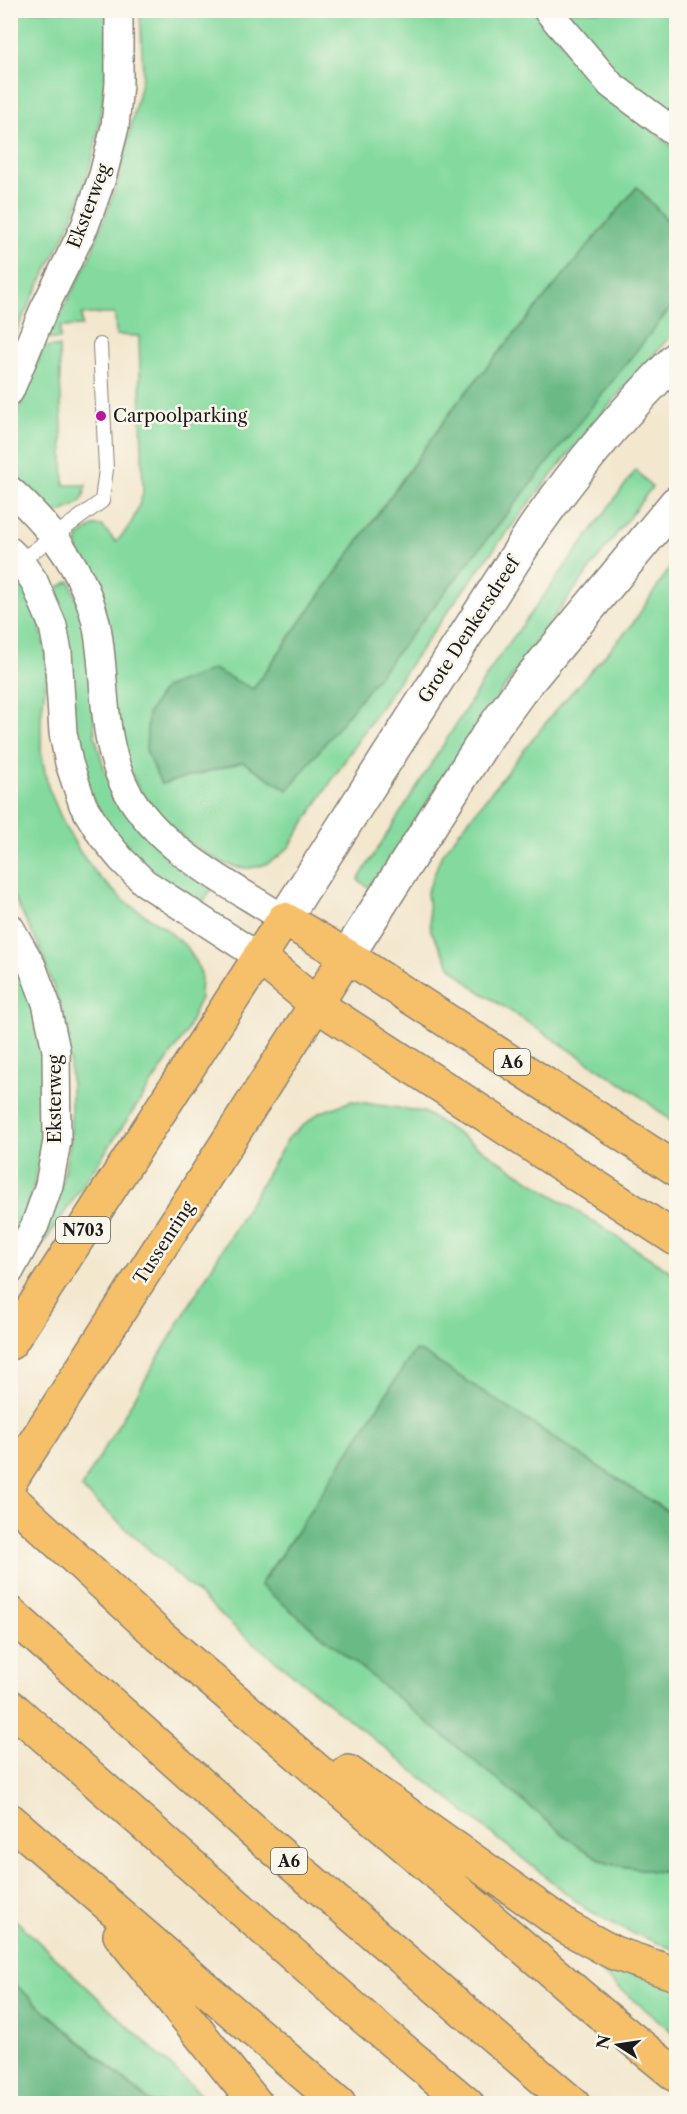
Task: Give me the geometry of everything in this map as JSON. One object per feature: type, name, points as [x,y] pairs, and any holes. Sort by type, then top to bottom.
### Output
[{"type":"highway","points":[[284,919],[347,956]]},
{"type":"highway","name":"N703","points":[[10,1343],[284,919]]},
{"type":"highway","name":"Tussenring","points":[[10,1481],[347,956]]},
{"type":"highway","name":"A6","points":[[347,956],[676,1168]]},
{"type":"highway","points":[[259,957],[317,1005],[676,1239]]},
{"type":"highway","points":[[10,1498],[160,1636],[599,2012],[676,2075]]},
{"type":"highway","name":"A6","points":[[10,1613],[251,1829],[573,2103]]},
{"type":"highway","points":[[160,1636],[554,1919],[592,1943],[614,1953],[676,1974]]},
{"type":"highway","points":[[10,1706],[365,2018],[467,2103]]},
{"type":"highway","points":[[10,1820],[339,2103]]},
{"type":"highway","points":[[68,1871],[256,2103]]},
{"type":"street","name":"Eksterweg","points":[[10,391],[43,311],[85,226],[103,175],[115,127],[119,83],[119,10]]},
{"type":"street","points":[[547,10],[611,85],[676,133]]},
{"type":"street","name":"Grote Denkersdreef","points":[[284,919],[535,527],[602,439],[676,359]]},
{"type":"street","points":[[10,490],[55,537],[79,578],[93,609],[99,638],[106,721],[113,756],[127,790],[147,818],[170,842],[193,860],[284,919]]},
{"type":"street","points":[[347,956],[486,738],[520,691],[676,503]]},
{"type":"street","points":[[15,556],[34,581],[53,626],[58,652],[63,733],[69,764],[83,805],[102,836],[144,882],[259,957]]},
{"type":"street","name":"Eksterweg","points":[[10,927],[32,966],[48,1015],[56,1050],[57,1141],[49,1185],[34,1224],[10,1271]]},
{"type":"lane","points":[[15,556],[55,537],[102,501],[105,469],[99,345]]},
{"type":"green space","points":[[11,11],[107,11],[107,38],[104,93],[88,174],[69,225],[11,345]]},
{"type":"green space","points":[[140,11],[533,11],[619,102],[676,150],[676,242],[667,220],[637,187],[457,403],[252,690],[164,688],[148,714],[146,750],[161,784],[243,762],[288,790],[676,298],[676,330],[570,452],[471,580],[377,712],[289,847],[271,861],[253,868],[223,863],[190,842],[158,815],[135,782],[118,735],[77,553],[78,538],[93,526],[102,526],[116,542],[133,519],[143,493],[139,336],[116,335],[115,314],[82,314],[82,326],[60,327],[60,339],[47,339],[89,259],[119,179],[143,73]]},
{"type":"green space","points":[[558,11],[668,11],[676,19],[676,126],[604,62]]},
{"type":"green space","points":[[637,187],[667,220],[676,242],[676,301],[288,790],[243,762],[161,784],[146,750],[148,714],[164,688],[213,669],[253,689],[457,403]]},
{"type":"green space","points":[[43,347],[59,347],[64,485],[86,485],[80,503],[59,513],[49,511],[11,475],[11,441],[16,417]]},
{"type":"green space","points":[[636,470],[652,487],[544,630],[456,758],[371,889],[358,880],[496,661]]},
{"type":"green space","points":[[676,559],[676,1125],[635,1092],[473,987],[451,967],[431,931],[427,893],[442,854],[555,711],[631,626]]},
{"type":"green space","points":[[10,570],[28,589],[40,624],[48,665],[41,717],[41,752],[48,787],[63,822],[80,852],[99,877],[124,901],[165,928],[188,948],[201,973],[200,998],[186,1033],[39,1250],[58,1200],[71,1138],[71,1079],[67,1026],[38,944],[11,892]]},
{"type":"green space","points":[[70,581],[87,626],[95,736],[105,771],[213,886],[200,908],[156,879],[113,836],[81,777],[50,592]]},
{"type":"green space","points":[[11,954],[30,999],[37,1023],[42,1047],[46,1097],[42,1146],[34,1185],[11,1247]]},
{"type":"green space","points":[[352,1101],[424,1112],[676,1275],[676,1517],[422,1352],[260,1584],[579,1847],[609,1864],[659,1872],[676,1871],[676,1950],[629,1932],[586,1909],[241,1633],[81,1488],[289,1137],[319,1113]]},
{"type":"green space","points":[[414,1351],[422,1352],[676,1517],[676,1871],[659,1872],[609,1864],[579,1847],[260,1585]]},
{"type":"green space","points":[[10,1915],[210,2103],[152,2103],[11,1981]]},
{"type":"green space","points":[[587,1961],[676,1986],[676,2035]]},
{"type":"green space","points":[[11,1981],[140,2094],[152,2103],[11,2103]]},
{"type":"place","name":"Carpoolparking","points":[[101,416]]}]
